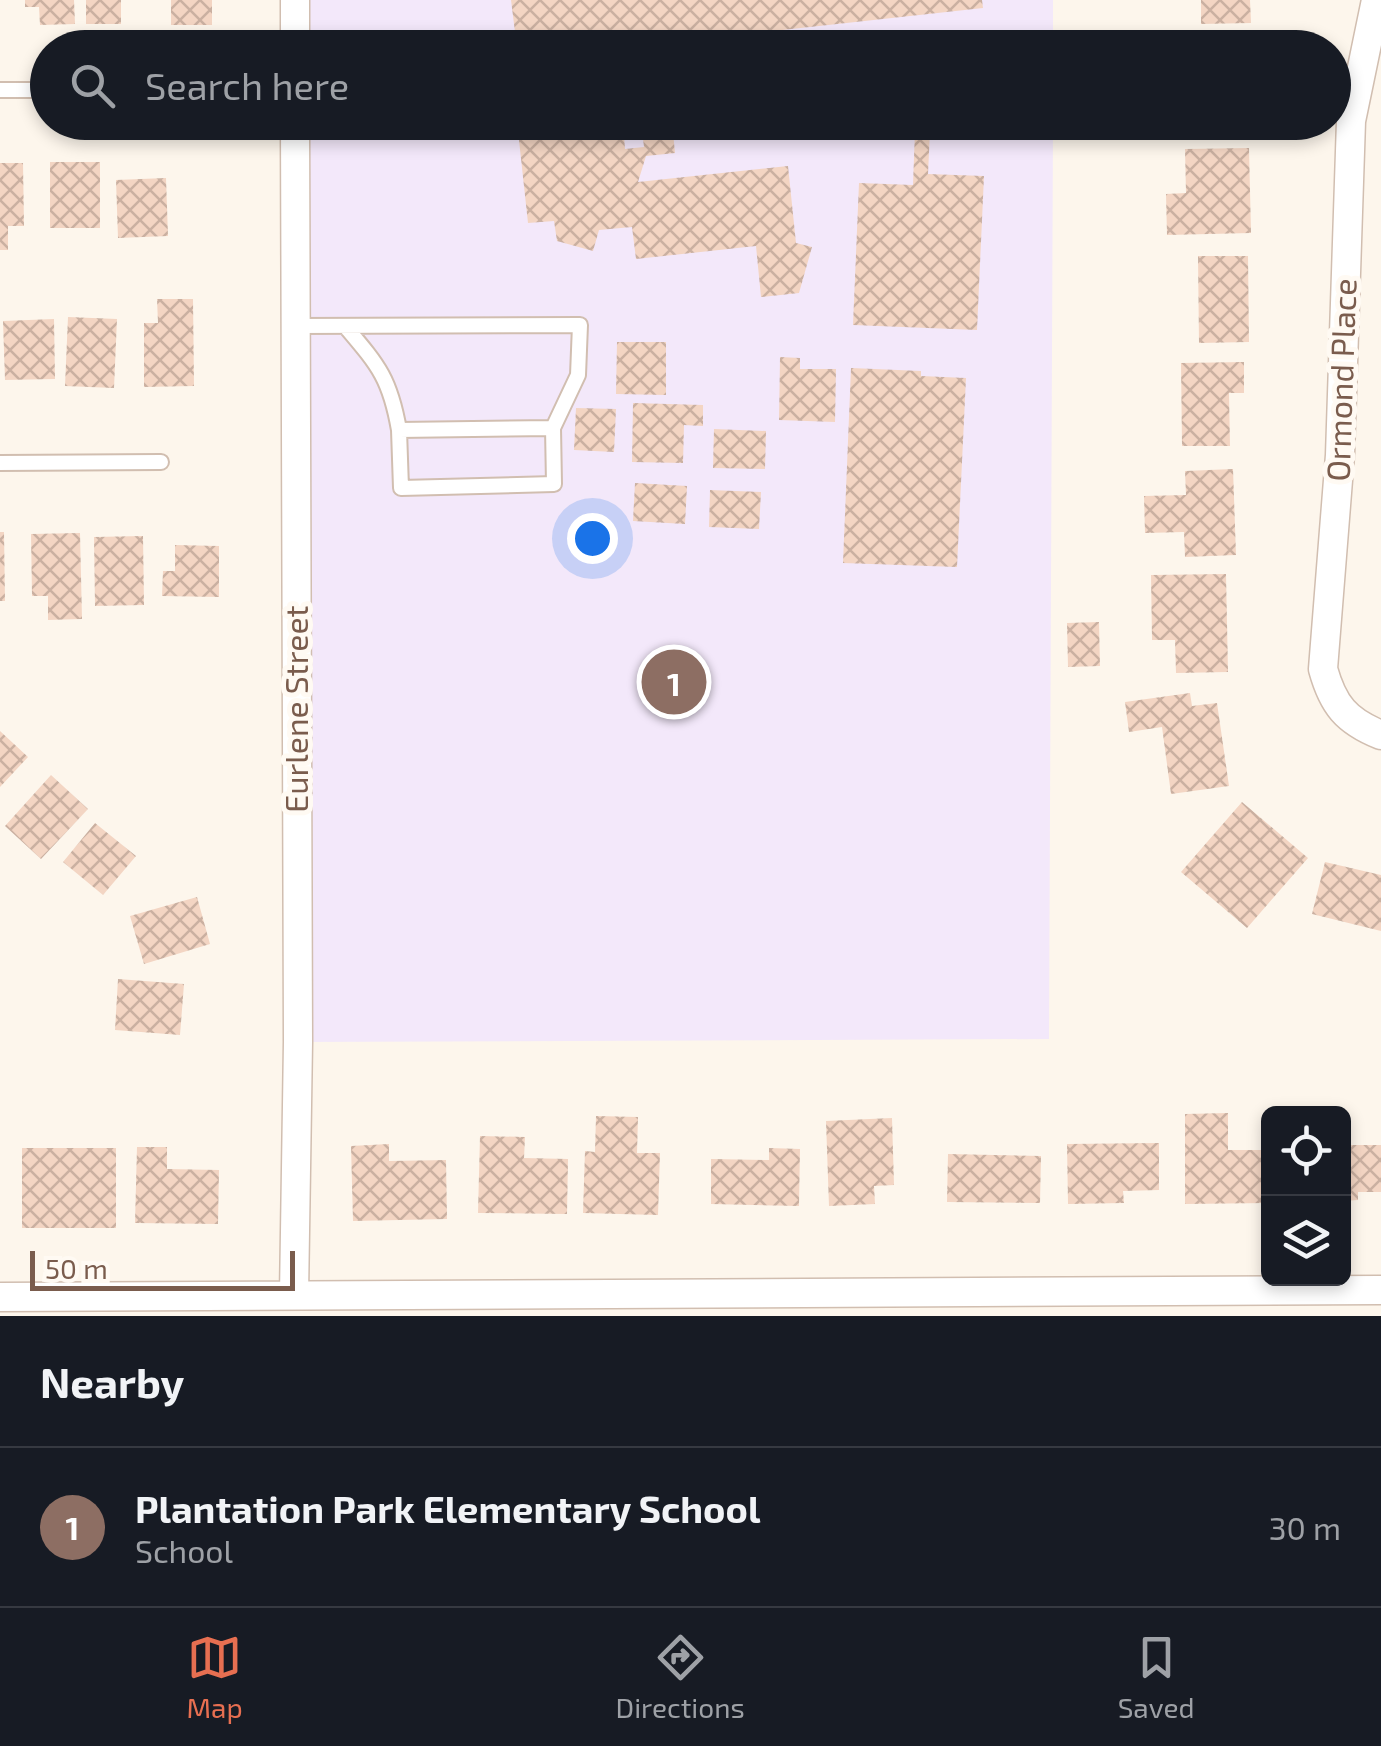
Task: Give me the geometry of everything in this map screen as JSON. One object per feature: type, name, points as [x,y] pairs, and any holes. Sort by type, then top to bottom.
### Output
[{"type":"street","points":[[295,0],[295,30]]},
{"type":"street","name":"Ormond Place","points":[[1351,121],[1376,0]]},
{"type":"street","name":"Eurlene Street","points":[[294,1295],[298,1042],[295,140]]},
{"type":"street","name":"Ormond Place","points":[[1350,140],[1340,455],[1324,669],[1330,695],[1348,717],[1381,735]]},
{"type":"street","points":[[0,1297],[1381,1290]]},
{"type":"lane","points":[[0,90],[30,90]]},
{"type":"lane","points":[[296,326],[580,325],[578,374],[553,428],[554,484],[402,488],[400,430],[392,392],[376,363],[344,326]]},
{"type":"lane","points":[[400,430],[553,428]]},
{"type":"lane","points":[[0,463],[162,462]]},
{"type":"shaded area","points":[[295,0],[1053,0],[1053,30],[295,30]]},
{"type":"shaded area","points":[[295,140],[1053,140],[1049,1039],[298,1042]]},
{"type":"building","points":[[25,0],[74,0],[75,24],[40,25],[39,7],[25,7]]},
{"type":"building","points":[[86,0],[121,0],[121,24],[86,24]]},
{"type":"building","points":[[171,0],[212,0],[212,25],[171,25]]},
{"type":"building","points":[[511,0],[982,0],[983,8],[782,30],[515,30]]},
{"type":"building","points":[[1201,0],[1250,0],[1251,23],[1201,24]]},
{"type":"building","points":[[519,140],[624,140],[625,149],[644,147],[643,140],[674,140],[675,153],[646,156],[638,182],[788,166],[796,243],[812,247],[799,293],[761,297],[756,246],[636,259],[632,227],[599,230],[593,251],[557,241],[554,221],[528,223]]},
{"type":"building","points":[[915,140],[930,140],[928,174],[984,176],[977,330],[853,325],[859,183],[913,185]]},
{"type":"building","points":[[1249,148],[1251,233],[1167,235],[1166,194],[1186,193],[1185,149]]},
{"type":"building","points":[[50,162],[100,162],[100,228],[50,228]]},
{"type":"building","points":[[0,163],[23,163],[24,226],[8,226],[8,250],[0,250]]},
{"type":"building","points":[[166,178],[168,236],[118,238],[116,180]]},
{"type":"building","points":[[1198,256],[1248,256],[1249,342],[1199,343]]},
{"type":"building","points":[[157,299],[193,299],[194,386],[144,387],[144,323],[158,323]]},
{"type":"building","points":[[68,317],[117,319],[114,388],[65,386]]},
{"type":"building","points":[[54,319],[55,379],[5,380],[3,321]]},
{"type":"building","points":[[617,342],[666,342],[666,395],[616,394]]},
{"type":"building","points":[[780,357],[800,358],[800,369],[836,369],[835,422],[779,420]]},
{"type":"building","points":[[1244,362],[1244,393],[1229,393],[1230,446],[1182,446],[1181,363]]},
{"type":"building","points":[[851,368],[921,371],[921,376],[966,378],[957,567],[843,563]]},
{"type":"building","points":[[633,403],[703,405],[703,426],[684,425],[683,463],[632,462]]},
{"type":"building","points":[[576,408],[616,409],[614,452],[574,450]]},
{"type":"building","points":[[714,429],[766,431],[765,469],[713,468]]},
{"type":"building","points":[[1233,469],[1236,555],[1185,557],[1184,532],[1145,533],[1144,496],[1186,495],[1185,471]]},
{"type":"building","points":[[635,483],[687,486],[685,524],[633,521]]},
{"type":"building","points":[[710,490],[761,492],[759,529],[709,527]]},
{"type":"building","points":[[0,532],[4,532],[5,601],[0,601]]},
{"type":"building","points":[[80,533],[82,619],[48,620],[48,596],[32,596],[31,534]]},
{"type":"building","points":[[143,536],[144,605],[95,606],[94,537]]},
{"type":"building","points":[[175,545],[219,546],[219,597],[162,596],[163,571],[175,571]]},
{"type":"building","points":[[1226,574],[1228,672],[1176,673],[1175,640],[1152,640],[1151,575]]},
{"type":"building","points":[[1099,622],[1100,666],[1068,667],[1067,623]]},
{"type":"building","points":[[1190,693],[1192,706],[1217,703],[1229,786],[1171,794],[1162,727],[1129,732],[1125,702]]},
{"type":"building","points":[[0,731],[28,757],[0,787]]},
{"type":"building","points":[[51,775],[88,809],[41,859],[5,826]]},
{"type":"building","points":[[1242,802],[1308,858],[1247,928],[1181,872]]},
{"type":"building","points":[[95,823],[136,856],[103,895],[63,862]]},
{"type":"building","points":[[1325,862],[1381,875],[1381,931],[1312,914]]},
{"type":"building","points":[[197,897],[210,944],[144,964],[130,916]]},
{"type":"building","points":[[118,979],[184,984],[180,1035],[115,1030]]},
{"type":"building","points":[[1228,1113],[1228,1150],[1261,1150],[1261,1203],[1185,1204],[1185,1114]]},
{"type":"building","points":[[596,1116],[638,1117],[637,1153],[660,1153],[658,1215],[583,1213],[585,1151],[595,1152]]},
{"type":"building","points":[[892,1118],[894,1185],[874,1186],[875,1204],[829,1206],[826,1121]]},
{"type":"building","points":[[480,1136],[525,1137],[524,1158],[568,1159],[567,1214],[478,1213]]},
{"type":"building","points":[[1159,1143],[1159,1190],[1123,1191],[1124,1203],[1068,1204],[1067,1144]]},
{"type":"building","points":[[389,1144],[389,1161],[446,1160],[447,1219],[353,1221],[351,1146]]},
{"type":"building","points":[[1351,1145],[1381,1145],[1381,1192],[1358,1192],[1358,1200],[1351,1200]]},
{"type":"building","points":[[137,1147],[167,1147],[167,1169],[219,1170],[218,1224],[135,1223]]},
{"type":"building","points":[[22,1148],[116,1148],[116,1228],[22,1228]]},
{"type":"building","points":[[769,1148],[800,1149],[799,1206],[711,1204],[711,1159],[769,1160]]},
{"type":"building","points":[[948,1154],[1041,1156],[1040,1203],[947,1202]]},
{"type":"place","name":"Plantation Park Elementary School","points":[[674,682]]}]
